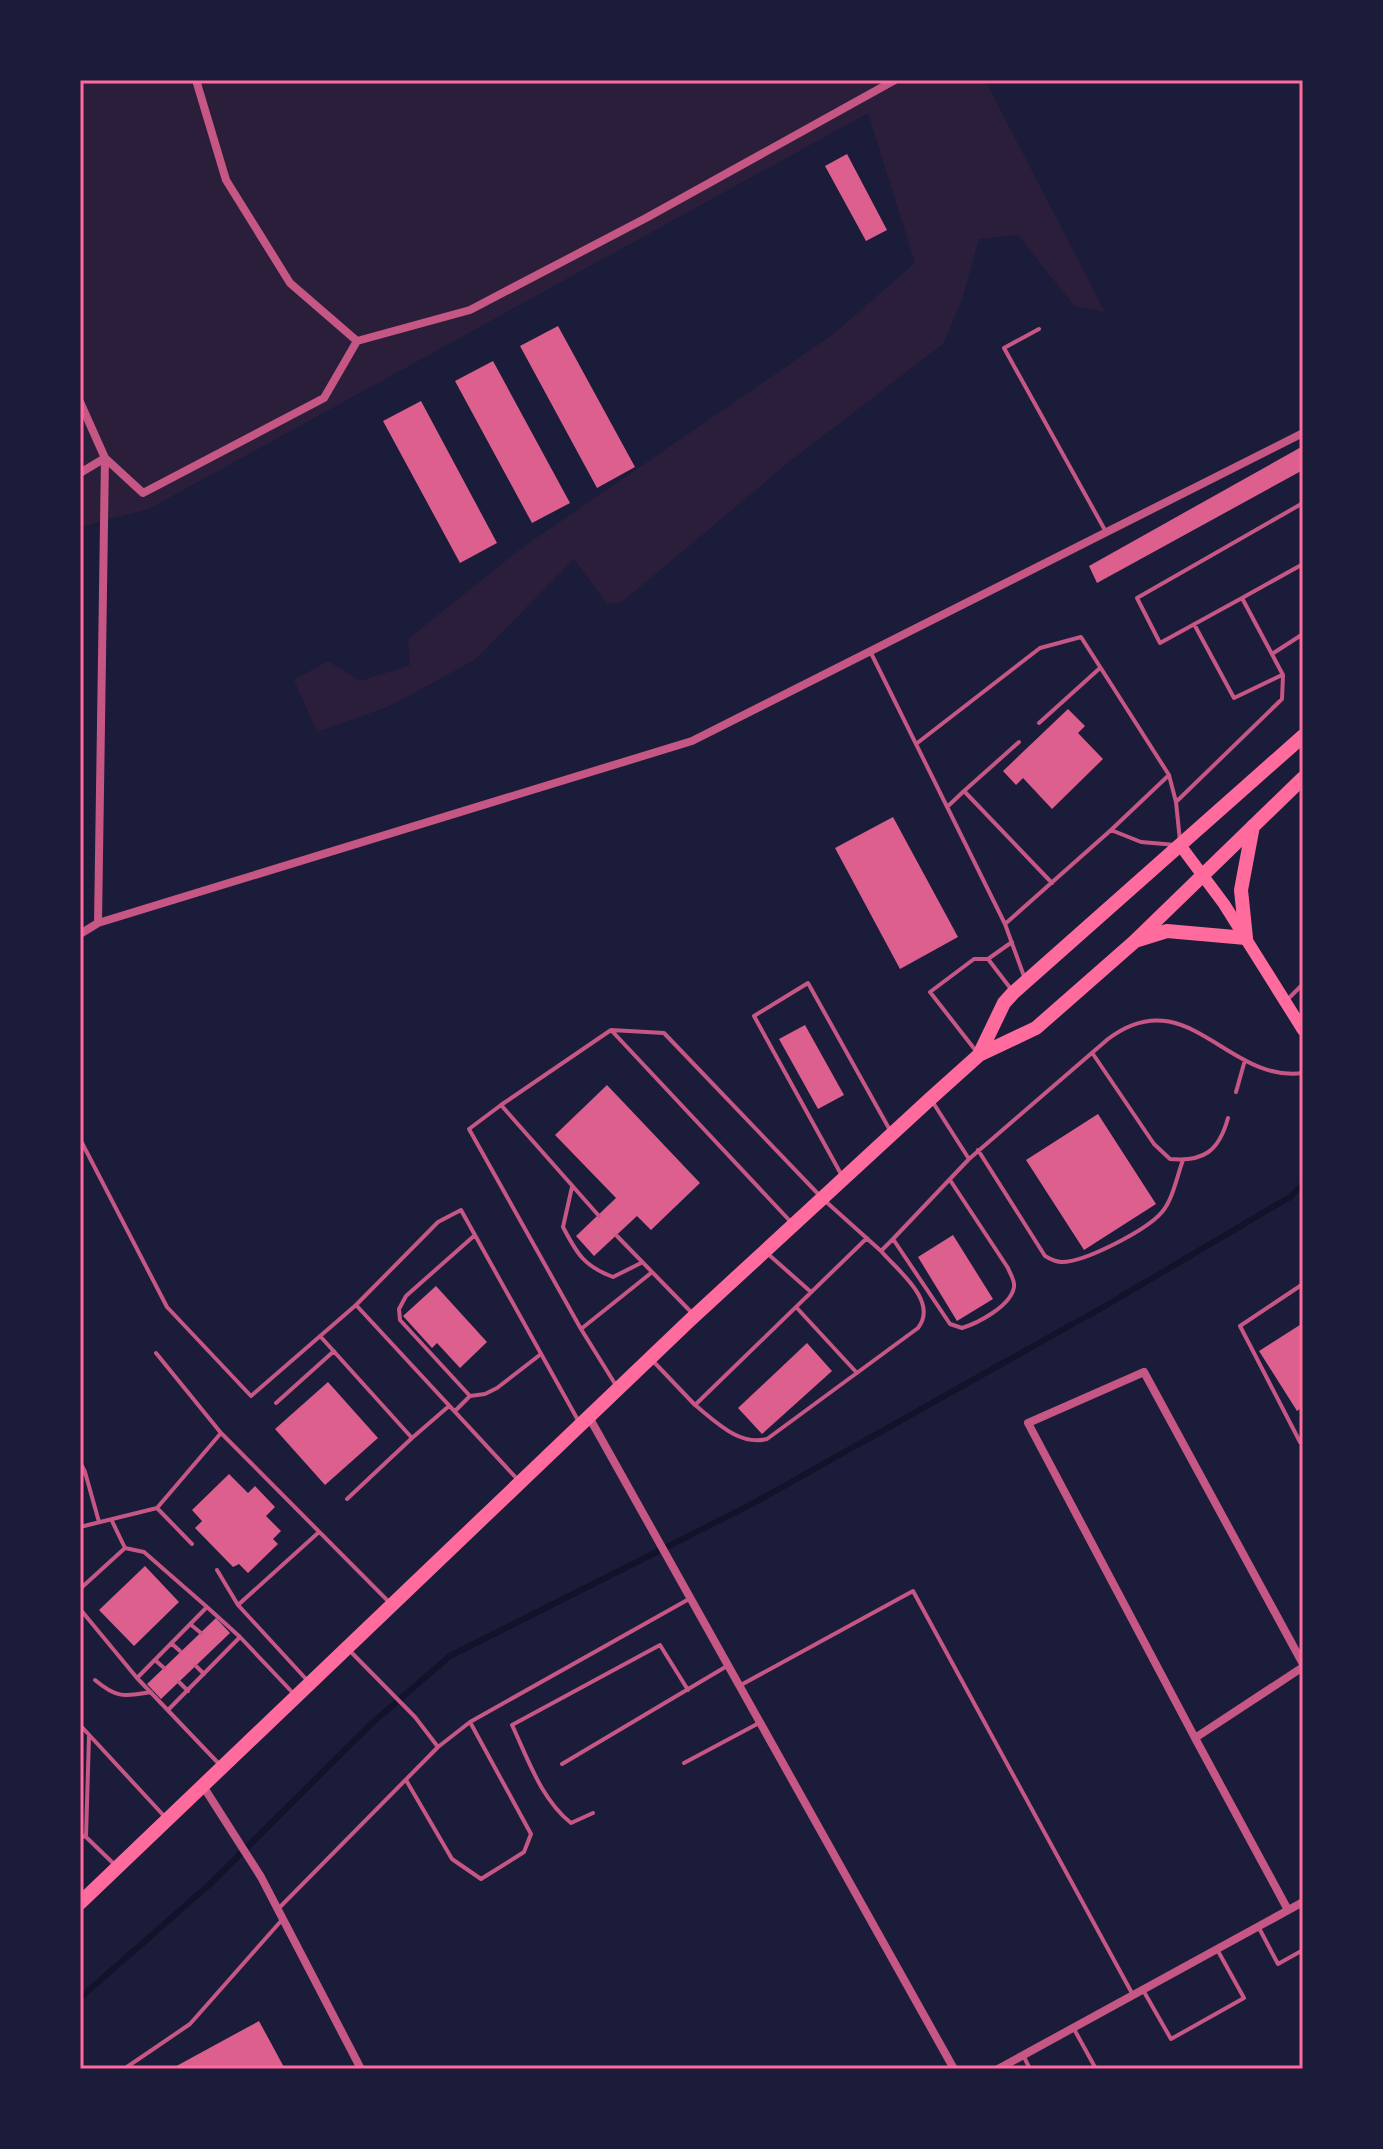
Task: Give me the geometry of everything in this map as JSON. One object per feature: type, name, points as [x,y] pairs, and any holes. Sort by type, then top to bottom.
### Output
[{"type":"main road","points":[[979,1055],[1004,1003],[1013,993],[1303,736]]},
{"type":"main road","points":[[80,1903],[695,1316],[930,1099],[979,1055],[1036,1028],[1134,942],[1303,778]]},
{"type":"main road","points":[[1246,938],[1241,890],[1253,826]]},
{"type":"main road","points":[[1180,845],[1246,938],[1303,1030]]},
{"type":"main road","points":[[1134,942],[1167,931],[1246,938]]},
{"type":"street","points":[[196,80],[226,180],[290,283],[357,341]]},
{"type":"street","points":[[80,402],[105,458],[143,493],[324,398],[357,341],[470,310],[646,218],[895,80]]},
{"type":"street","points":[[80,934],[98,923],[692,741],[1303,433]]},
{"type":"street","points":[[80,473],[105,458]]},
{"type":"street","points":[[98,923],[105,458]]},
{"type":"street","points":[[1195,1738],[1303,1666],[1144,1372],[1028,1423],[1195,1738],[1288,1910]]},
{"type":"street","points":[[585,1421],[648,1523],[954,2069]]},
{"type":"street","points":[[203,1786],[261,1877],[361,2069]]},
{"type":"street","points":[[998,2069],[1303,1902]]},
{"type":"lane","points":[[1039,329],[1004,348],[1106,532]]},
{"type":"lane","points":[[1303,503],[1137,598],[1160,643],[1303,564]]},
{"type":"lane","points":[[1176,802],[1282,699],[1283,675],[1242,598]]},
{"type":"lane","points":[[1194,624],[1234,698],[1283,675]]},
{"type":"lane","points":[[1272,654],[1303,634]]},
{"type":"lane","points":[[916,744],[1040,648],[1081,637],[1169,775],[1176,802],[1180,845],[1141,842],[1111,830]]},
{"type":"lane","points":[[870,651],[1005,924],[1026,981]]},
{"type":"lane","points":[[1039,723],[1100,668]]},
{"type":"lane","points":[[947,807],[1019,742]]},
{"type":"lane","points":[[1005,924],[1169,775]]},
{"type":"lane","points":[[964,791],[1052,883]]},
{"type":"lane","points":[[979,1055],[930,992],[974,959],[988,959],[1012,942]]},
{"type":"lane","points":[[988,959],[1013,993]]},
{"type":"lane","points":[[844,1179],[754,1016],[808,983],[892,1135]]},
{"type":"lane","points":[[1285,1001],[1303,984]]},
{"type":"lane","points":[[881,1251],[978,1150],[1122,1029],[1146,1020],[1161,1019],[1182,1024],[1276,1074],[1303,1073]]},
{"type":"lane","points":[[611,1030],[794,1226]]},
{"type":"lane","points":[[618,1390],[469,1129],[611,1030],[664,1033],[823,1199],[881,1251],[921,1297],[925,1306],[918,1328],[781,1431],[757,1441],[737,1436],[695,1405],[651,1359]]},
{"type":"lane","points":[[1093,1054],[1154,1144],[1170,1159],[1193,1160],[1214,1148],[1223,1137],[1228,1118]]},
{"type":"lane","points":[[1236,1092],[1245,1059]]},
{"type":"lane","points":[[930,1099],[969,1159]]},
{"type":"lane","points":[[501,1105],[599,1216]]},
{"type":"lane","points":[[80,1139],[167,1307],[251,1396],[356,1305],[438,1222],[461,1210],[541,1354],[585,1421]]},
{"type":"lane","points":[[978,1150],[1045,1256],[1062,1262],[1126,1239],[1147,1225],[1168,1203],[1183,1160]]},
{"type":"lane","points":[[893,1239],[950,1324],[957,1328],[968,1327],[1002,1305],[1013,1290],[1014,1282],[950,1180]]},
{"type":"lane","points":[[572,1187],[563,1227],[577,1254],[593,1269],[613,1277],[641,1263]]},
{"type":"lane","points":[[470,1396],[400,1320],[399,1309],[406,1296],[475,1235]]},
{"type":"lane","points":[[617,1236],[695,1316]]},
{"type":"lane","points":[[695,1405],[867,1238]]},
{"type":"lane","points":[[766,1252],[811,1292]]},
{"type":"lane","points":[[581,1329],[651,1273]]},
{"type":"lane","points":[[1303,1284],[1240,1326],[1300,1442],[1303,1440]]},
{"type":"lane","points":[[356,1305],[520,1483]]},
{"type":"lane","points":[[796,1307],[857,1374]]},
{"type":"lane","points":[[320,1336],[412,1438]]},
{"type":"lane","points":[[276,1403],[334,1351]]},
{"type":"lane","points":[[156,1353],[221,1433],[392,1605]]},
{"type":"lane","points":[[454,1411],[470,1396],[497,1388],[541,1354]]},
{"type":"lane","points":[[347,1499],[449,1406]]},
{"type":"lane","points":[[80,1527],[157,1508],[221,1433]]},
{"type":"lane","points":[[80,1462],[99,1522]]},
{"type":"lane","points":[[157,1508],[192,1544]]},
{"type":"lane","points":[[111,1520],[125,1548]]},
{"type":"lane","points":[[238,1605],[319,1532]]},
{"type":"lane","points":[[80,1589],[125,1548]]},
{"type":"lane","points":[[125,1548],[144,1552],[240,1637],[297,1696]]},
{"type":"lane","points":[[217,1570],[238,1605],[310,1684]]},
{"type":"lane","points":[[738,1686],[913,1591],[1133,1995]]},
{"type":"lane","points":[[278,1909],[438,1747],[470,1722],[689,1599]]},
{"type":"lane","points":[[137,1678],[207,1607]]},
{"type":"lane","points":[[80,1609],[137,1678],[223,1768]]},
{"type":"lane","points":[[190,1624],[201,1633]]},
{"type":"lane","points":[[168,1710],[240,1637]]},
{"type":"lane","points":[[171,1643],[180,1651]]},
{"type":"lane","points":[[593,1813],[571,1823],[557,1812],[512,1725],[660,1645],[688,1690]]},
{"type":"lane","points":[[347,1648],[415,1717],[438,1747]]},
{"type":"lane","points":[[155,1660],[164,1668]]},
{"type":"lane","points":[[196,1666],[204,1674]]},
{"type":"lane","points":[[562,1764],[727,1666]]},
{"type":"lane","points":[[95,1680],[112,1694],[130,1696],[151,1692]]},
{"type":"lane","points":[[179,1682],[188,1691]]},
{"type":"lane","points":[[406,1780],[452,1859],[481,1879],[524,1852],[531,1834],[470,1722]]},
{"type":"lane","points":[[684,1763],[759,1723]]},
{"type":"lane","points":[[80,1725],[168,1820]]},
{"type":"lane","points":[[89,1734],[83,1836],[118,1868]]},
{"type":"lane","points":[[124,2069],[190,2024],[283,1919]]},
{"type":"lane","points":[[1258,1926],[1278,1964],[1303,1950]]},
{"type":"lane","points":[[1142,1990],[1171,2039],[1244,1998],[1217,1948]]},
{"type":"lane","points":[[1073,2028],[1093,2068]]},
{"type":"lane","points":[[1023,2055],[1030,2069]]},
{"type":"shaded area","points":[[80,80],[985,80],[1105,312],[1074,306],[1018,235],[979,239],[963,296],[944,343],[789,462],[622,602],[607,604],[574,559],[476,659],[390,706],[317,732],[294,680],[328,661],[360,681],[410,665],[408,639],[519,550],[832,335],[915,263],[868,113],[149,509],[80,527]]},
{"type":"building","points":[[847,154],[887,230],[866,241],[825,166]]},
{"type":"building","points":[[558,326],[635,467],[597,488],[520,346]]},
{"type":"building","points":[[493,361],[570,503],[532,523],[455,381]]},
{"type":"building","points":[[421,401],[497,543],[460,563],[383,421]]},
{"type":"building","points":[[1303,446],[1303,470],[1097,583],[1089,566]]},
{"type":"building","points":[[1068,709],[1085,726],[1078,733],[1103,759],[1052,809],[1023,778],[1016,785],[1003,771]]},
{"type":"building","points":[[893,817],[958,937],[900,969],[835,848]]},
{"type":"building","points":[[805,1025],[844,1095],[818,1109],[779,1039]]},
{"type":"building","points":[[607,1085],[700,1183],[651,1230],[637,1216],[594,1256],[576,1236],[616,1198],[555,1135]]},
{"type":"building","points":[[1098,1114],[1156,1204],[1084,1250],[1026,1160]]},
{"type":"building","points":[[953,1235],[993,1299],[957,1321],[918,1257]]},
{"type":"building","points":[[436,1286],[487,1342],[460,1368],[437,1343],[432,1348],[403,1316]]},
{"type":"building","points":[[1303,1323],[1303,1407],[1297,1411],[1259,1351]]},
{"type":"building","points":[[807,1343],[832,1371],[762,1434],[738,1408]]},
{"type":"building","points":[[328,1382],[378,1438],[325,1485],[275,1429]]},
{"type":"building","points":[[229,1474],[248,1493],[255,1486],[275,1507],[266,1516],[281,1531],[273,1539],[278,1544],[248,1573],[239,1564],[233,1567],[195,1528],[202,1521],[192,1510]]},
{"type":"building","points":[[145,1566],[179,1602],[134,1646],[99,1610]]},
{"type":"building","points":[[216,1618],[230,1633],[161,1699],[147,1684]]},
{"type":"building","points":[[259,2021],[285,2069],[171,2069]]},
{"type":"waterway","points":[[80,1998],[210,1884],[371,1724],[450,1656],[752,1504],[1105,1306],[1290,1197],[1303,1184]]}]
